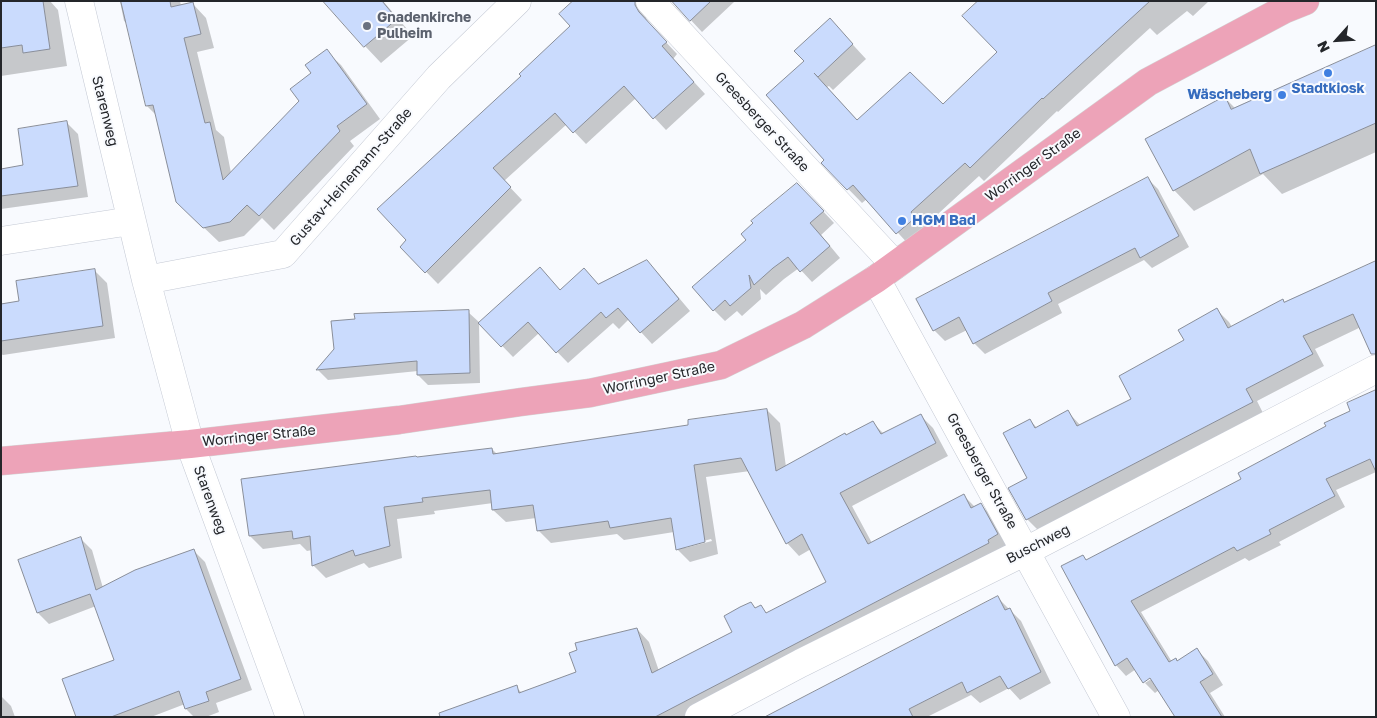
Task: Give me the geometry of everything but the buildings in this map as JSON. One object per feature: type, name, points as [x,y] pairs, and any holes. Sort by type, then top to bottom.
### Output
[{"type":"main road","name":"Worringer Straße","points":[[1,461],[190,444],[399,420],[590,394],[720,365],[803,325],[886,272],[1148,82],[1285,9],[1306,1]]},
{"type":"street","name":"Starenweg","points":[[79,1],[131,221],[190,444],[290,717]]},
{"type":"street","name":"Gustav-Heinemann-Straße","points":[[146,280],[282,254],[439,77],[517,1]]},
{"type":"street","name":"Greesberger Straße","points":[[650,1],[886,272],[1026,551],[1116,717]]},
{"type":"street","points":[[1,241],[131,221]]},
{"type":"street","name":"Buschweg","points":[[699,717],[801,663],[1026,551],[1376,369]]},
{"type":"place","name":"Gnadenkirche Pulheim","points":[[367,26]]},
{"type":"place","name":"Stadtkiosk","points":[[1328,73]]},
{"type":"place","name":"Wäscheberg","points":[[1282,95]]},
{"type":"place","name":"HGM Bad","points":[[902,221]]}]
